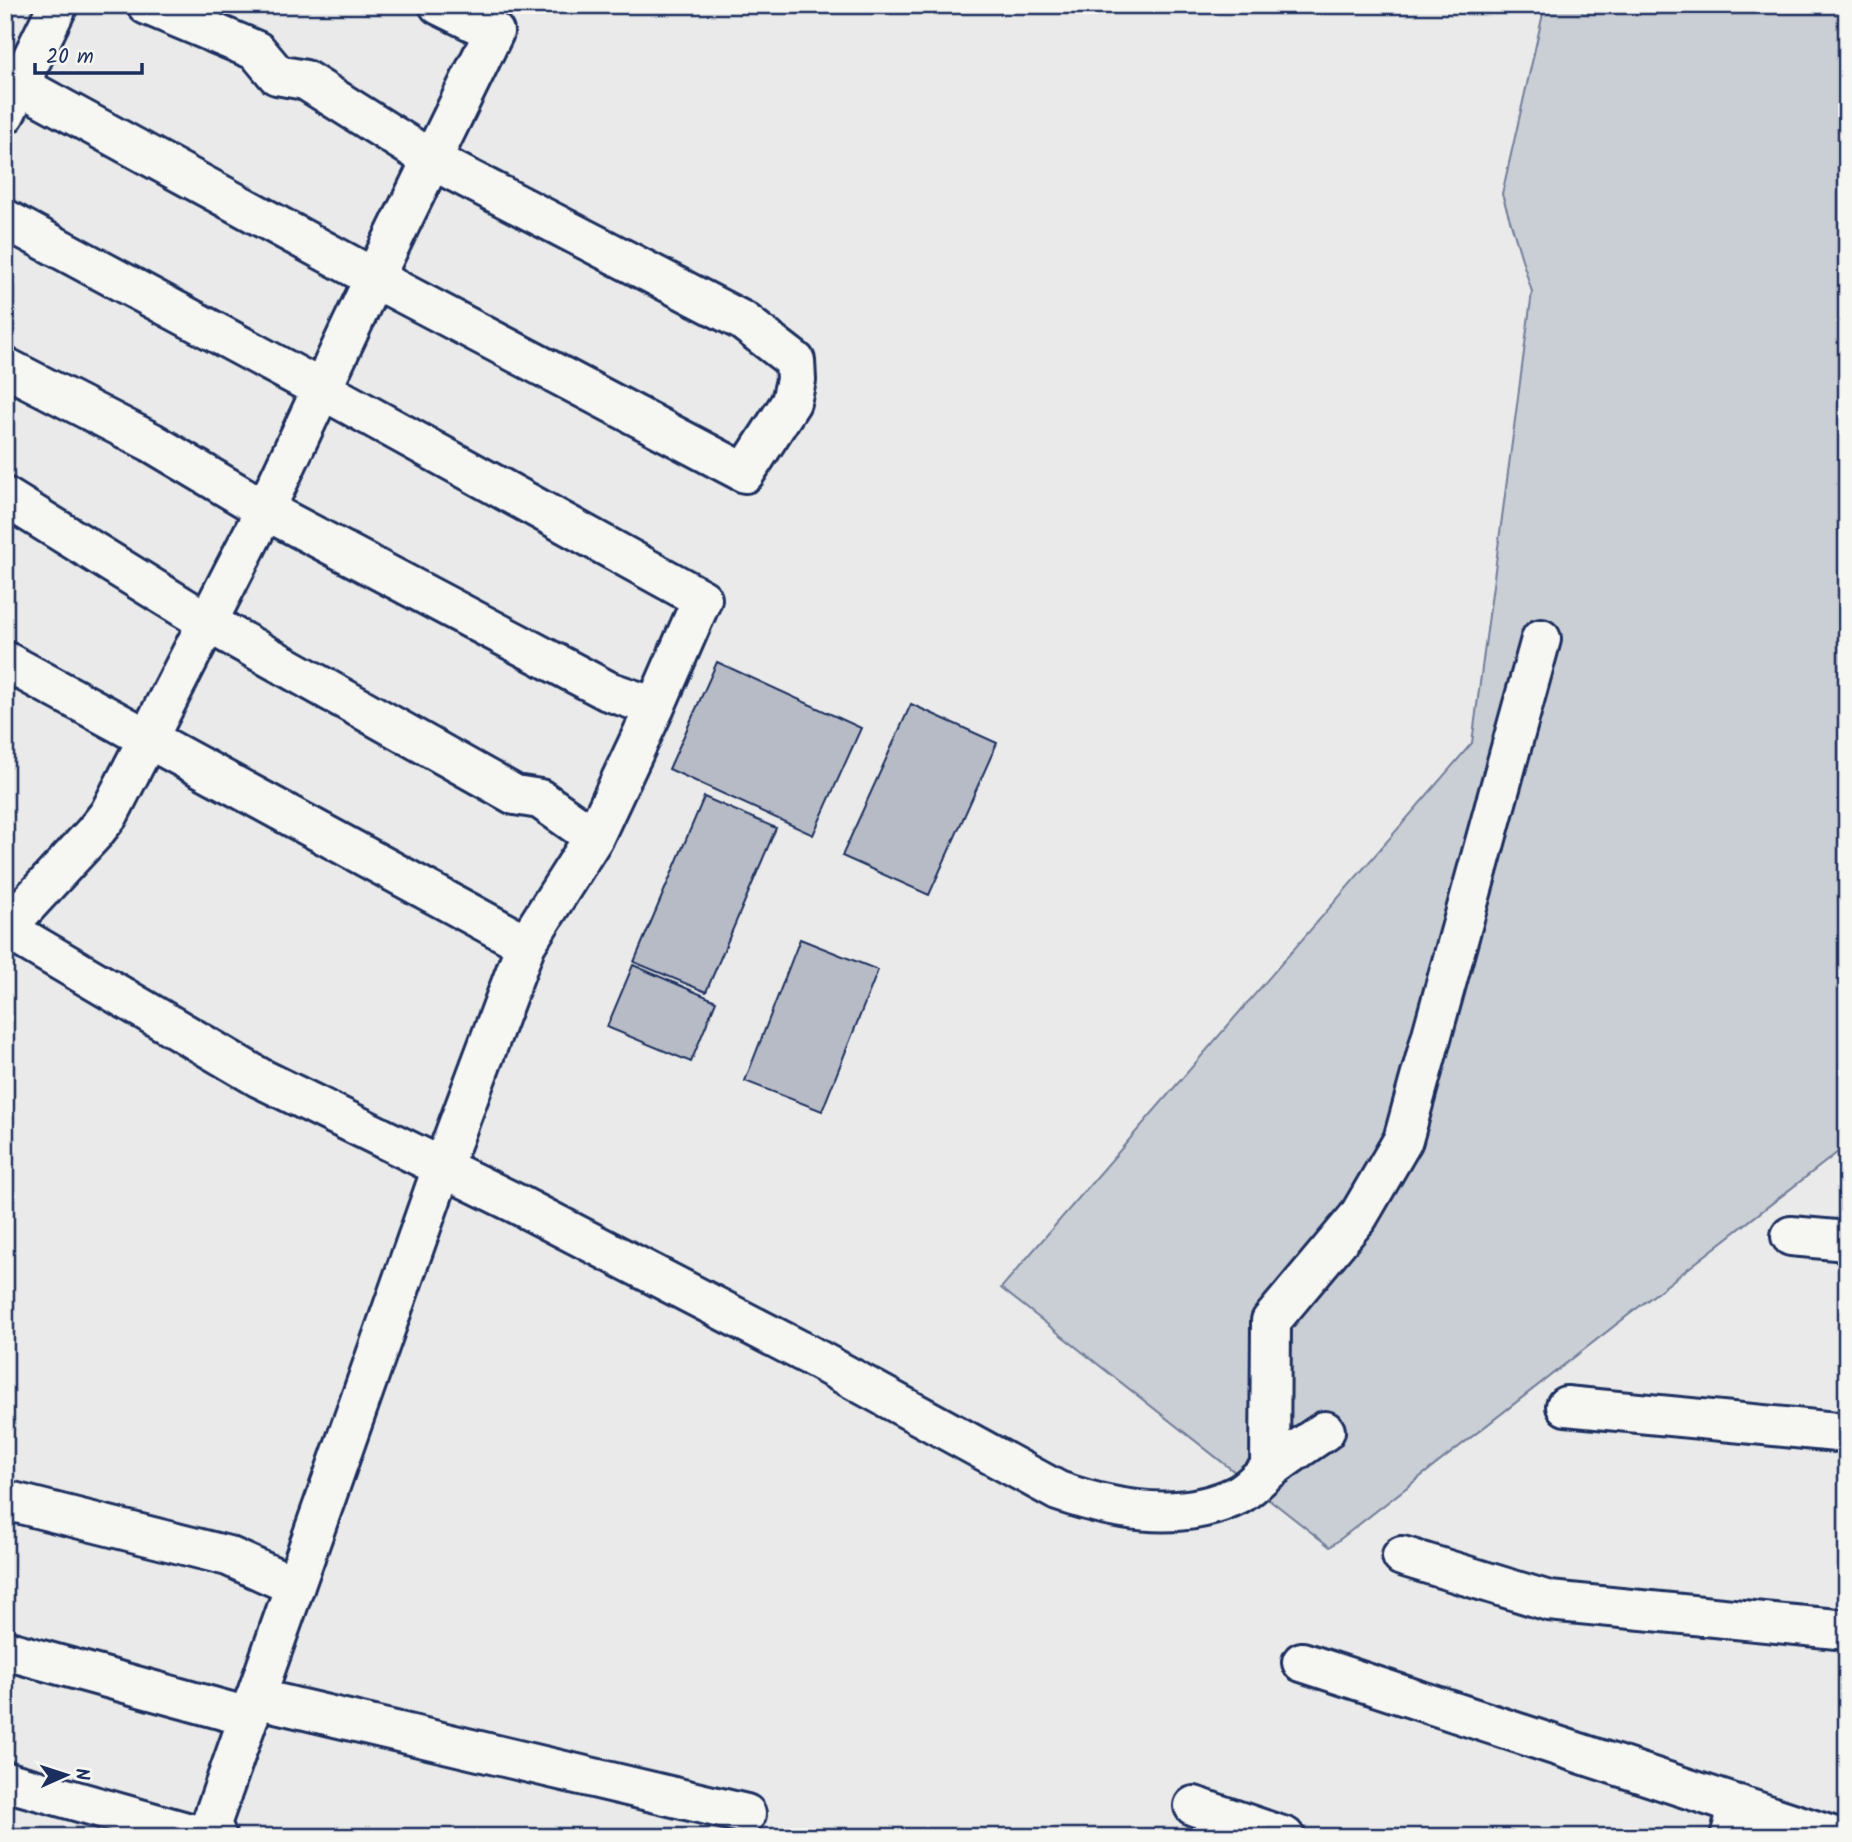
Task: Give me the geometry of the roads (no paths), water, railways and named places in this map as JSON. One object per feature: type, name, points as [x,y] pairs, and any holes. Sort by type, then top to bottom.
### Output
[{"type":"street","points":[[58,5],[12,100],[374,278],[745,473],[791,402],[796,380],[795,362],[743,321],[432,160],[305,80],[277,75],[257,51],[147,5]]},
{"type":"street","points":[[439,5],[494,32],[265,510],[109,814],[5,928],[260,1078],[807,1354],[1058,1491],[1096,1504],[1155,1513],[1210,1506],[1241,1494],[1270,1469],[1325,1431]]},
{"type":"street","points":[[5,219],[702,599],[594,837],[526,944],[442,1168],[211,1824],[217,1837]]},
{"type":"street","points":[[5,367],[151,442],[265,510],[608,691],[655,707]]},
{"type":"street","points":[[5,497],[207,622],[515,795],[540,799],[594,837]]},
{"type":"street","points":[[1270,1469],[1271,1321],[1358,1217],[1403,1140],[1541,639]]},
{"type":"street","points":[[5,661],[526,944]]},
{"type":"street","points":[[1791,1236],[1847,1241]]},
{"type":"street","points":[[1566,1406],[1847,1433]]},
{"type":"street","points":[[5,1500],[228,1556],[295,1586]]},
{"type":"street","points":[[1402,1556],[1549,1601],[1847,1630]]},
{"type":"street","points":[[5,1650],[252,1707],[746,1814]]},
{"type":"street","points":[[1302,1662],[1735,1821],[1835,1837]]},
{"type":"street","points":[[5,1782],[204,1837]]},
{"type":"street","points":[[1194,1806],[1285,1837]]}]
